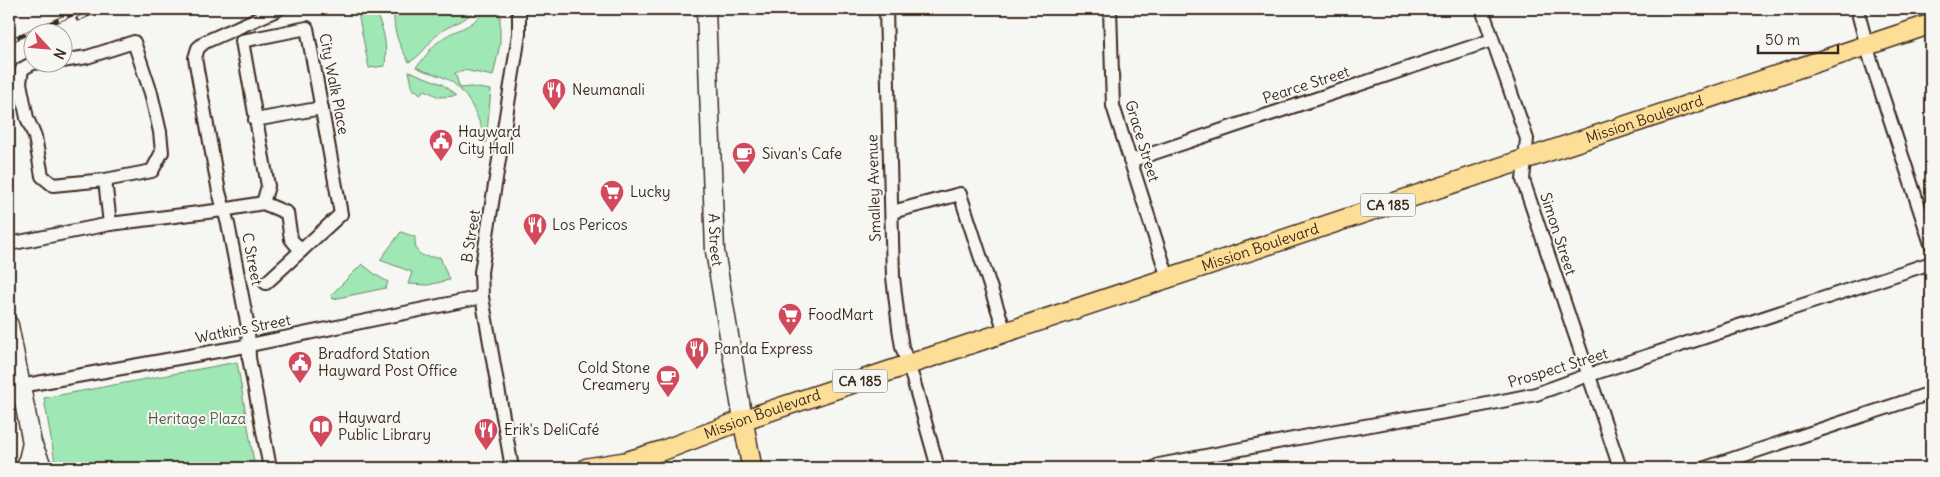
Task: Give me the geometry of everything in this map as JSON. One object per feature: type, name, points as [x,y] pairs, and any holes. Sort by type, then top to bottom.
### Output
[{"type":"main road","name":"A Street","points":[[706,9],[715,251],[752,468]]},
{"type":"main road","name":"Mission Boulevard","points":[[587,468],[643,457],[743,420],[1931,24]]},
{"type":"main road","points":[[9,325],[15,387],[32,443],[27,467]]},
{"type":"street","name":"C Street","points":[[270,468],[249,358],[246,318],[228,224],[223,210],[195,58],[198,48],[204,42],[279,9]]},
{"type":"street","name":"B Street","points":[[512,468],[482,297],[482,272],[519,34],[519,9]]},
{"type":"street","name":"Smalley Avenue","points":[[886,9],[893,276],[902,347],[909,365],[938,468]]},
{"type":"street","name":"Grace Street","points":[[1110,9],[1113,106],[1168,278]]},
{"type":"street","name":"Simon Street","points":[[1482,9],[1527,139],[1523,180],[1620,468]]},
{"type":"street","points":[[1857,9],[1931,244]]},
{"type":"street","name":"City Walk Place","points":[[263,203],[268,186],[242,40],[307,28],[341,214],[266,283]]},
{"type":"street","name":"Pearce Street","points":[[1130,161],[1492,40]]},
{"type":"street","points":[[22,69],[20,83],[27,118],[35,137],[42,176],[53,185],[105,180],[152,171],[162,152],[151,92],[134,42],[87,57],[72,59]]},
{"type":"street","points":[[255,120],[322,108]]},
{"type":"street","points":[[105,180],[110,224]]},
{"type":"street","points":[[892,212],[960,194],[1005,332]]},
{"type":"street","points":[[9,244],[110,224],[263,203],[287,213],[291,239],[301,251]]},
{"type":"street","name":"Prospect Street","points":[[1154,468],[1159,465],[1318,434],[1536,394],[1931,263]]},
{"type":"street","name":"Watkins Street","points":[[15,387],[249,345],[482,297]]},
{"type":"street","points":[[1705,468],[1931,393]]},
{"type":"green space","points":[[394,9],[476,9],[466,18],[433,38],[417,57],[409,62],[397,37],[394,24]]},
{"type":"green space","points":[[485,9],[500,9],[500,44],[493,76],[464,70],[455,73],[460,88],[471,87],[491,90],[486,143],[481,125],[463,93],[449,80],[416,67],[437,43],[474,22]]},
{"type":"green space","points":[[374,11],[381,24],[384,37],[386,51],[385,66],[369,68],[358,13]]},
{"type":"green space","points":[[409,71],[442,84],[456,96],[439,97],[425,90],[420,94],[413,90]]},
{"type":"green space","points":[[401,232],[415,237],[416,249],[422,255],[440,257],[449,280],[428,285],[408,284],[412,272],[380,260]]},
{"type":"green space","points":[[362,264],[388,282],[386,288],[333,299],[331,295]]},
{"type":"green space","name":"Heritage Plaza","points":[[237,362],[255,468],[56,468],[44,398]]},
{"type":"railway","points":[[9,41],[84,9]]},
{"type":"railway","points":[[78,19],[101,9]]},
{"type":"place","name":"Neumanali","points":[[554,111]]},
{"type":"place","name":"Hayward City Hall","points":[[441,162]]},
{"type":"place","name":"Sivan's Cafe","points":[[744,175]]},
{"type":"place","name":"Lucky","points":[[612,213]]},
{"type":"place","name":"Los Pericos","points":[[535,246]]},
{"type":"place","name":"FoodMart","points":[[790,336]]},
{"type":"place","name":"Panda Express","points":[[697,370]]},
{"type":"place","name":"Bradford Station Hayward Post Office","points":[[300,384]]},
{"type":"place","name":"Cold Stone Creamery","points":[[668,398]]},
{"type":"place","name":"Hayward Public Library","points":[[321,448]]},
{"type":"place","name":"Erik's DeliCafé","points":[[486,451]]}]
